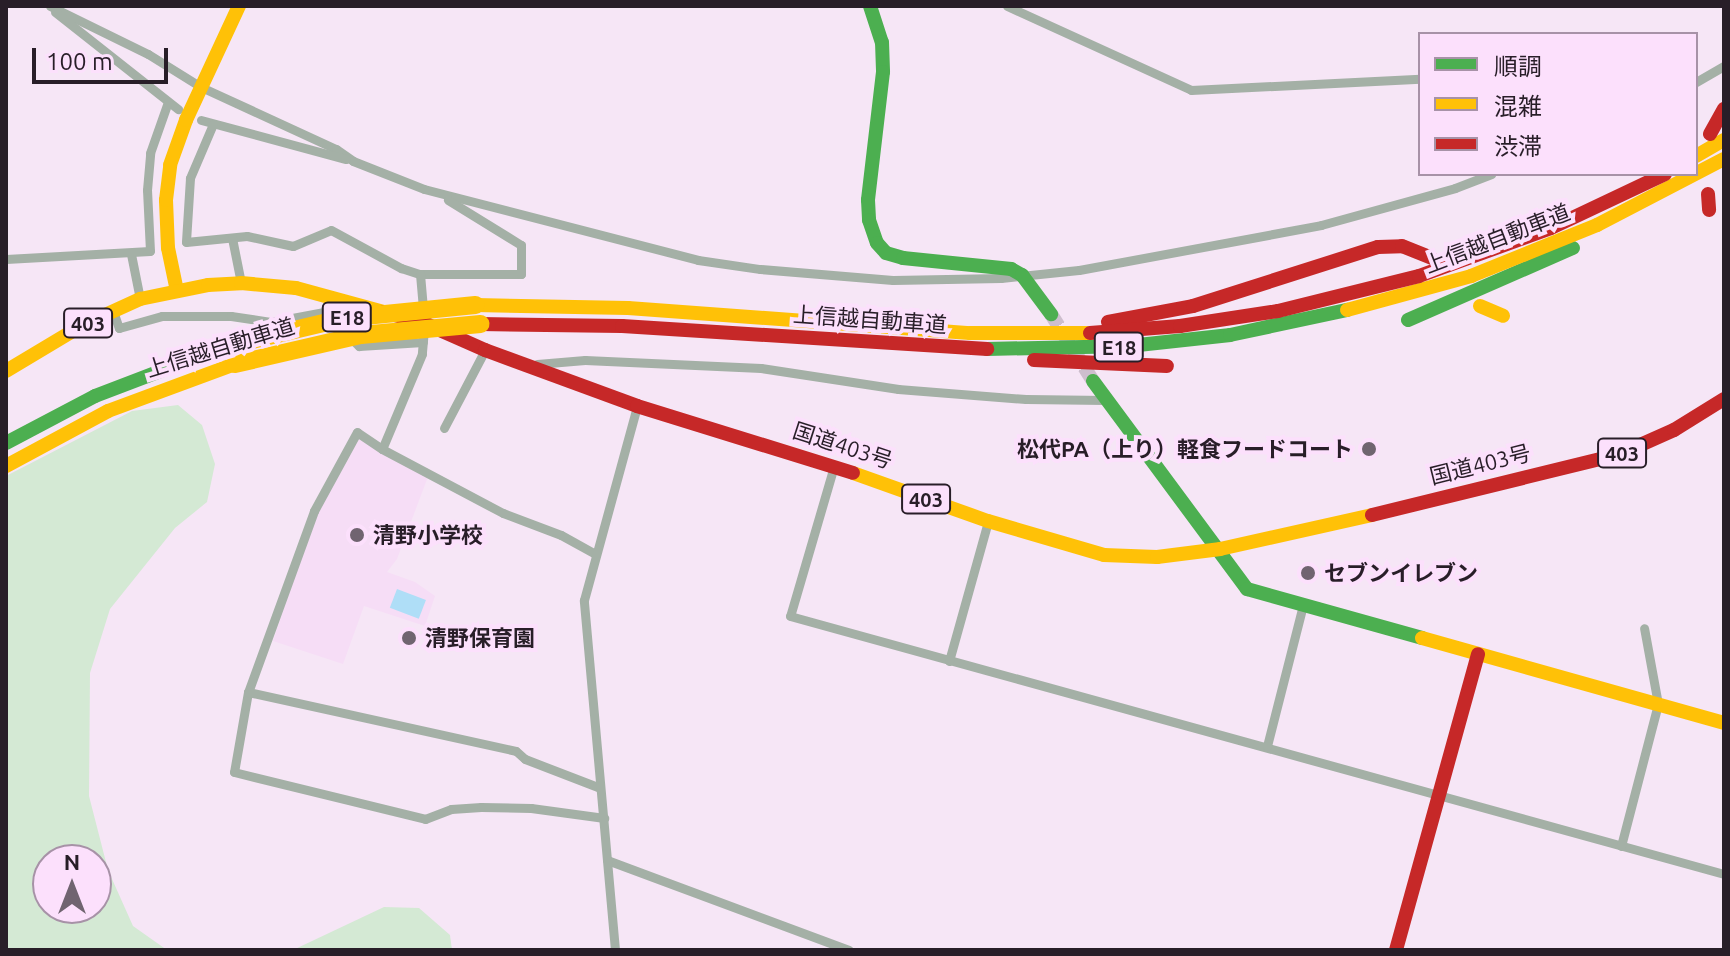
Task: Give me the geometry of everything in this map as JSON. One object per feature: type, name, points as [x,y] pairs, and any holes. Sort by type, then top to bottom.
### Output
[{"type":"main road","points":[[177,291],[168,248],[169,177],[204,83],[239,6]]},
{"type":"main road","points":[[870,6],[882,42],[883,72],[868,200],[869,220],[877,243],[886,253],[903,258],[1011,269],[1022,275],[1051,314]]},
{"type":"main road","points":[[1698,154],[1717,137],[1724,109]]},
{"type":"main road","points":[[1408,320],[1579,245],[1675,192],[1724,159]]},
{"type":"main road","name":"上信越自動車道","points":[[1698,173],[1724,159]]},
{"type":"main road","name":"上信越自動車道","points":[[6,443],[95,396],[223,347],[345,318],[475,305],[628,308],[921,332],[1022,334],[1127,331],[1278,311],[1375,288],[1464,261],[1551,228],[1661,176]]},
{"type":"main road","name":"上信越自動車道","points":[[6,466],[108,411],[235,364],[361,335],[480,324],[622,326],[968,349],[1075,349],[1181,342],[1282,327],[1382,303],[1514,260],[1638,206],[1693,176]]},
{"type":"main road","points":[[921,332],[1070,325],[1142,316],[1228,295],[1378,247],[1412,248],[1431,258]]},
{"type":"main road","name":"国道403号","points":[[6,371],[140,299],[241,283],[296,288],[424,323],[485,350],[533,365],[637,406],[834,466],[988,521],[1104,555],[1182,556],[1423,504],[1620,454],[1674,430],[1724,399]]},
{"type":"main road","points":[[1480,306],[1503,316]]},
{"type":"main road","points":[[803,340],[940,355],[1167,366]]},
{"type":"main road","points":[[1093,381],[1220,549],[1229,569],[1247,589],[1724,723]]},
{"type":"main road","points":[[1396,950],[1478,654]]},
{"type":"street","points":[[48,6],[336,149],[353,161]]},
{"type":"street","points":[[48,6],[178,109]]},
{"type":"street","points":[[1007,6],[1191,90],[1418,79]]},
{"type":"street","points":[[1698,81],[1724,66]]},
{"type":"street","points":[[6,259],[150,251],[147,190],[150,153],[168,102]]},
{"type":"street","points":[[201,120],[353,161],[463,207],[521,245],[521,274],[420,274],[401,268],[331,230],[293,246],[247,236],[186,242],[190,178],[213,124]]},
{"type":"street","points":[[424,189],[698,260],[893,280],[1022,275],[1131,262],[1263,238],[1370,212],[1485,176]]},
{"type":"street","points":[[232,238],[241,283]]},
{"type":"street","points":[[131,254],[140,299]]},
{"type":"street","points":[[382,449],[422,354],[424,323],[420,274]]},
{"type":"street","points":[[113,311],[119,328],[162,316],[231,316],[271,322],[324,312],[359,346],[423,342]]},
{"type":"street","points":[[444,428],[485,350]]},
{"type":"street","points":[[533,365],[585,360],[761,368],[898,389],[1026,399],[1105,400]]},
{"type":"street","points":[[615,950],[584,600],[594,553],[637,406]]},
{"type":"street","points":[[594,553],[561,535],[503,513],[382,449],[357,432],[321,498],[248,692],[234,772],[425,819],[451,809],[481,807],[531,808],[604,818]]},
{"type":"street","points":[[834,466],[790,616],[1440,793],[1724,874]]},
{"type":"street","points":[[949,661],[988,521]]},
{"type":"street","points":[[1267,746],[1303,605]]},
{"type":"street","points":[[1621,846],[1658,704],[1644,628]]},
{"type":"street","points":[[248,692],[516,751],[525,759],[600,788]]},
{"type":"street","points":[[607,860],[849,950]]},
{"type":"shaded area","name":"清野小学校","points":[[359,439],[429,474],[397,559],[387,572],[415,582],[435,596],[425,626],[364,606],[343,664],[273,641],[316,513]]},
{"type":"green space","points":[[178,405],[202,425],[215,464],[207,502],[175,528],[110,609],[90,673],[89,796],[101,844],[32,844],[32,924],[112,924],[112,879],[133,926],[167,950],[6,950],[6,476],[132,411]]},
{"type":"green space","points":[[384,907],[419,908],[450,935],[452,950],[293,950]]},
{"type":"water","points":[[397,589],[426,600],[419,619],[390,608]]},
{"type":"tunnel","points":[[1051,314],[1093,381]]},
{"type":"traffic: fast","points":[[870,6],[882,42],[883,72],[868,200],[869,220],[877,243],[886,253],[903,258],[1011,269],[1022,275],[1051,314]]},
{"type":"traffic: fast","points":[[1408,320],[1573,248]]},
{"type":"traffic: fast","points":[[987,349],[1129,346],[1230,335],[1347,310]]},
{"type":"traffic: fast","points":[[6,443],[95,396],[223,347]]},
{"type":"traffic: fast","points":[[1093,381],[1247,589],[1422,638]]},
{"type":"traffic: slow","points":[[177,291],[168,248],[166,200],[170,165],[186,120],[239,6]]},
{"type":"traffic: slow","points":[[1698,155],[1724,140]]},
{"type":"traffic: slow","points":[[1698,173],[1724,159]]},
{"type":"traffic: slow","points":[[1347,310],[1471,276],[1597,225],[1691,176]]},
{"type":"traffic: slow","points":[[6,371],[83,325],[140,299],[208,285],[241,283],[296,288],[384,312]]},
{"type":"traffic: slow","points":[[475,305],[628,308],[970,333],[1090,333]]},
{"type":"traffic: slow","points":[[223,347],[345,318],[475,305]]},
{"type":"traffic: slow","points":[[1480,306],[1503,316]]},
{"type":"traffic: slow","points":[[235,364],[361,335],[480,324]]},
{"type":"traffic: slow","points":[[6,466],[108,411],[235,364]]},
{"type":"traffic: slow","points":[[853,473],[988,521],[1104,555],[1157,557],[1220,549],[1372,515]]},
{"type":"traffic: slow","points":[[1422,638],[1724,723]]},
{"type":"traffic: jam","points":[[1710,134],[1724,109]]},
{"type":"traffic: jam","points":[[1090,333],[1180,326],[1278,311],[1419,276],[1551,228],[1661,176]]},
{"type":"traffic: jam","points":[[1708,194],[1709,210]]},
{"type":"traffic: jam","points":[[1108,322],[1193,306],[1378,247],[1402,246],[1431,258]]},
{"type":"traffic: jam","points":[[384,312],[424,323],[485,350],[637,406],[853,473]]},
{"type":"traffic: jam","points":[[480,324],[622,326],[987,349]]},
{"type":"traffic: jam","points":[[1034,360],[1167,366]]},
{"type":"traffic: jam","points":[[1372,515],[1620,454],[1674,430],[1724,399]]},
{"type":"traffic: jam","points":[[1396,950],[1478,654]]},
{"type":"place","name":"松代PA（上り）軽食フードコート","points":[[1369,449]]},
{"type":"place","name":"清野小学校","points":[[357,535]]},
{"type":"place","name":"セブンイレブン","points":[[1308,573]]},
{"type":"place","name":"清野保育園","points":[[409,638]]}]
